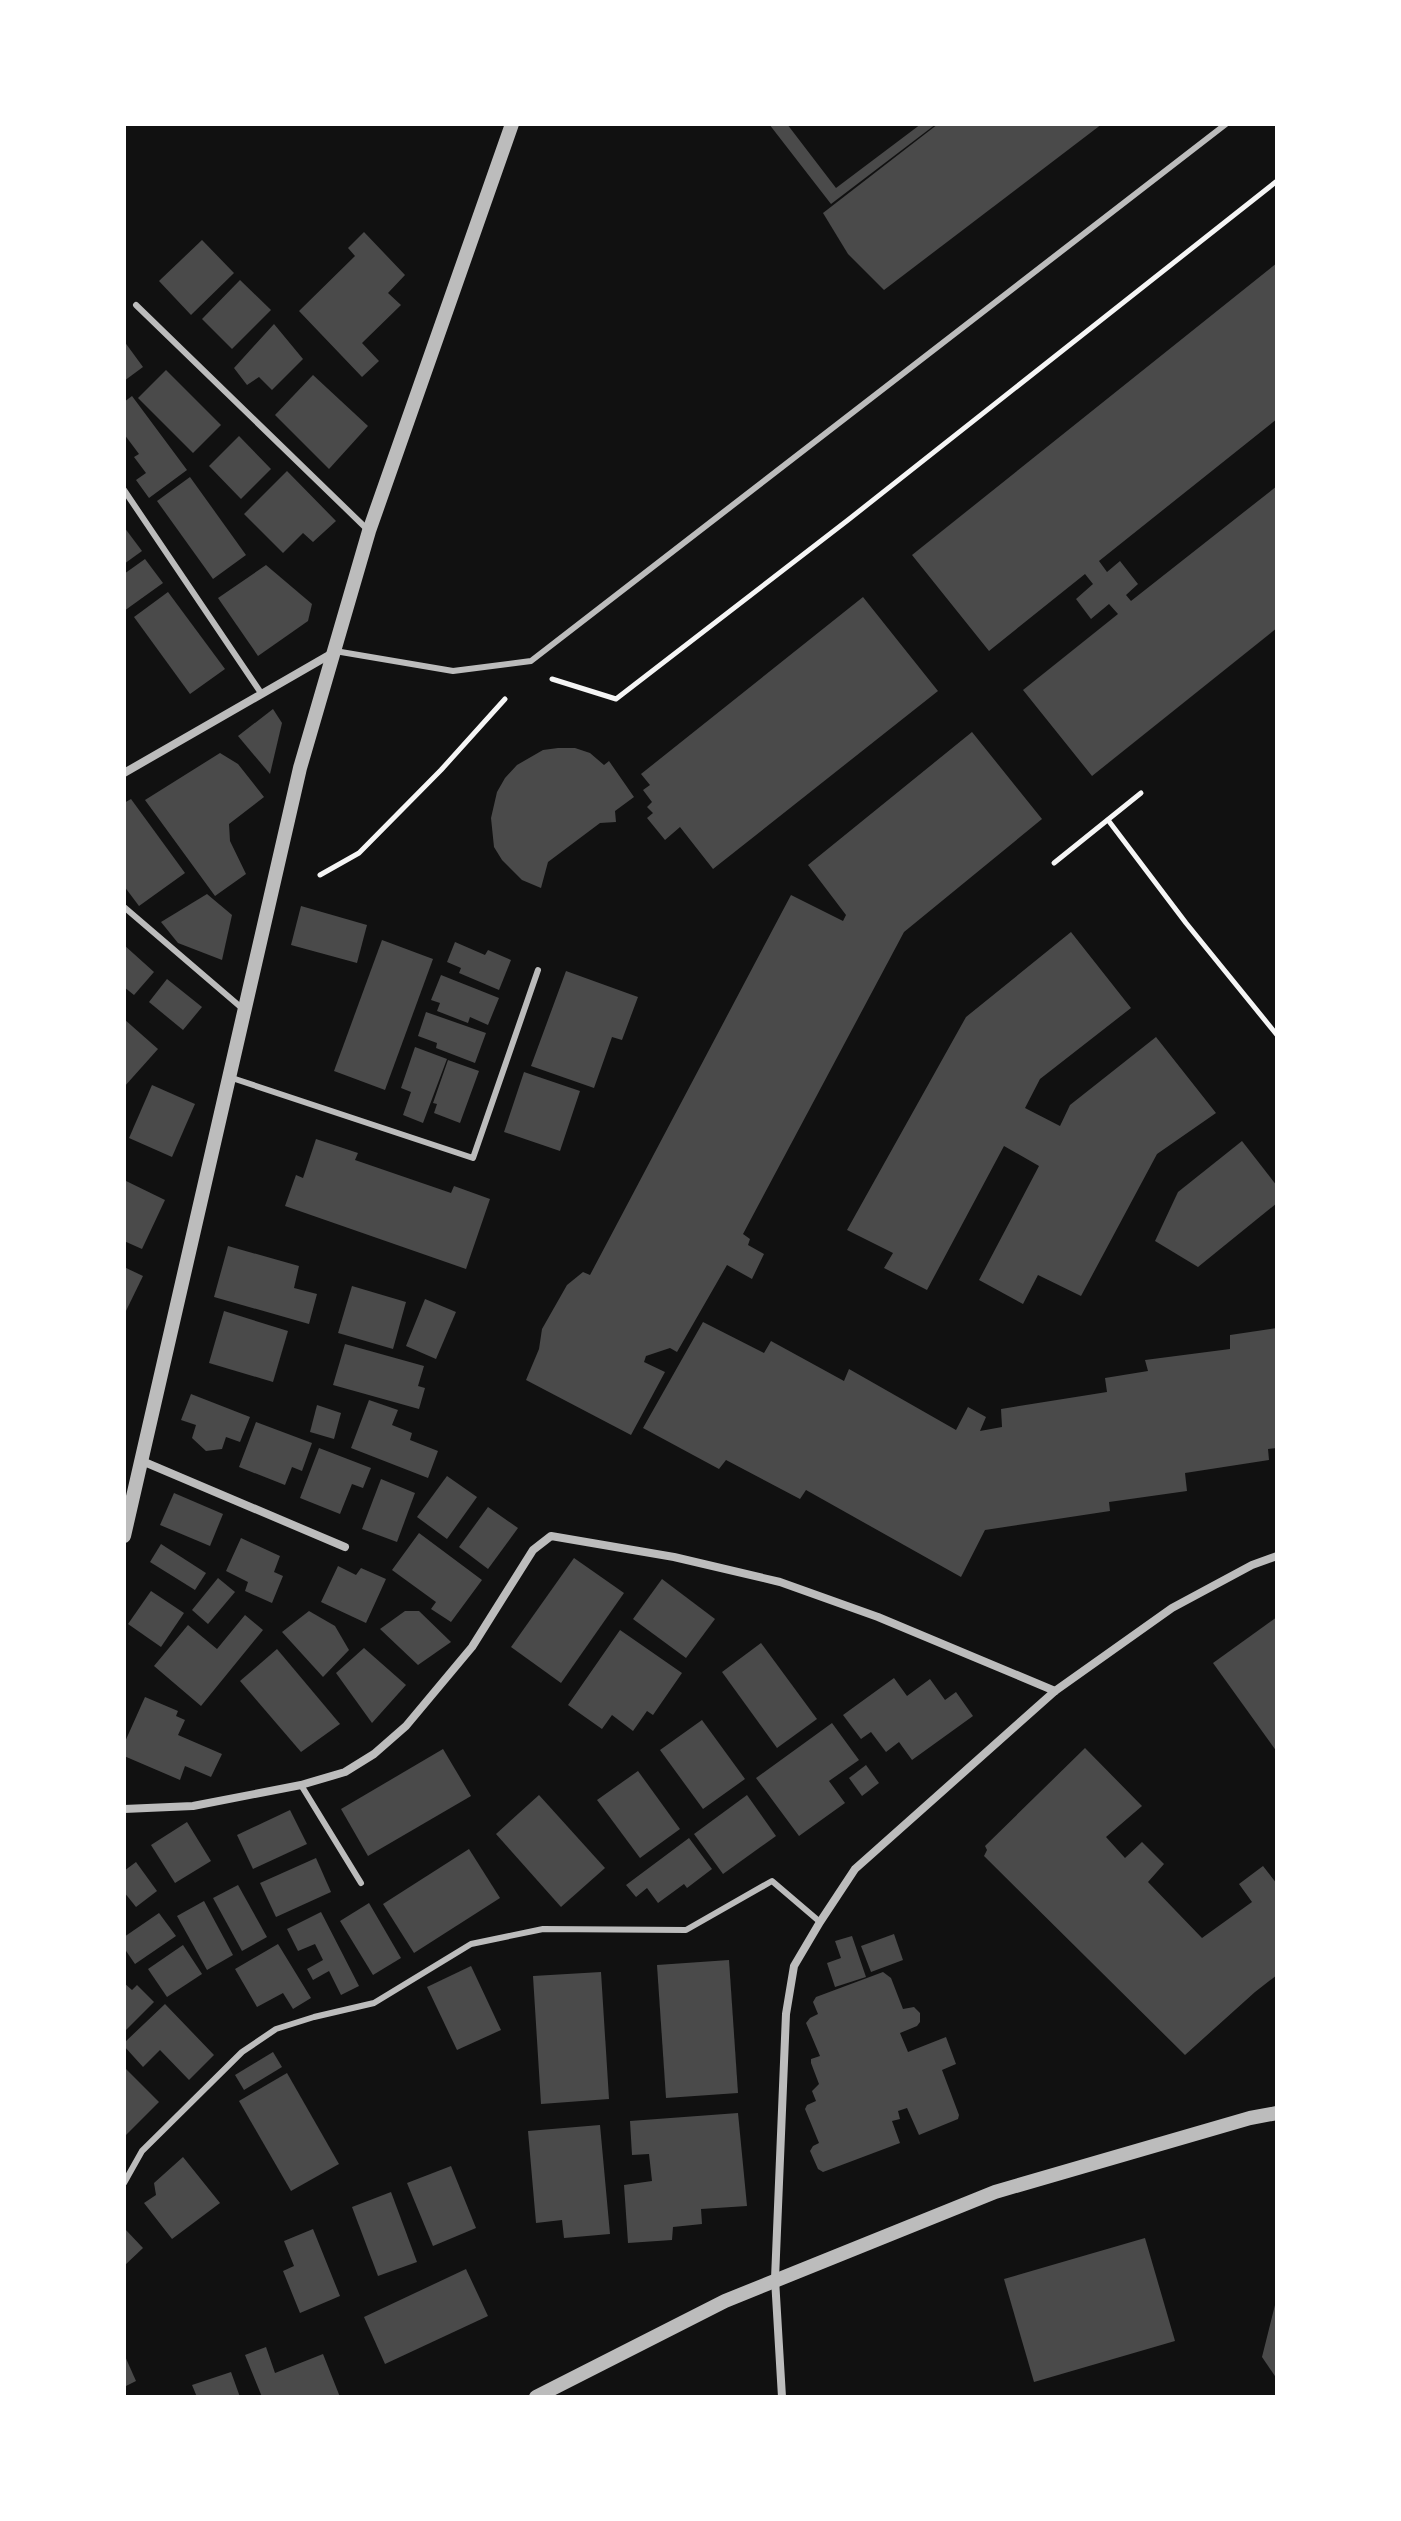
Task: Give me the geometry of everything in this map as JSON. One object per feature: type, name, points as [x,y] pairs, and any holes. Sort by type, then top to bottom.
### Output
[{"type":"street","points":[[124,1536],[300,768],[369,531],[512,124]]},
{"type":"street","points":[[124,773],[335,651]]},
{"type":"street","points":[[142,1461],[345,1547]]},
{"type":"street","points":[[124,1809],[193,1806],[301,1785],[345,1772],[374,1754],[406,1726],[472,1647],[533,1550],[551,1536],[674,1557],[780,1582],[878,1617],[1055,1691]]},
{"type":"street","points":[[782,2397],[775,2279],[786,2014],[794,1966],[855,1869],[1055,1691],[1172,1608],[1252,1565],[1277,1556]]},
{"type":"street","points":[[536,2397],[725,2301],[995,2192],[1277,2113]]},
{"type":"lane","points":[[335,651],[453,671],[531,661],[1226,124]]},
{"type":"lane","points":[[136,305],[369,531]]},
{"type":"lane","points":[[124,490],[261,693]]},
{"type":"lane","points":[[124,907],[244,1010]]},
{"type":"lane","points":[[229,1077],[473,1158],[538,970]]},
{"type":"lane","points":[[301,1785],[361,1883]]},
{"type":"lane","points":[[124,2183],[142,2151],[242,2052],[276,2029],[374,2003],[471,1944],[543,1929],[686,1930],[772,1881],[820,1922]]},
{"type":"path","points":[[552,679],[616,699],[1277,181]]},
{"type":"path","points":[[320,875],[359,853],[441,770],[505,699]]},
{"type":"path","points":[[1054,863],[1141,793]]},
{"type":"path","points":[[1108,820],[1277,1035]]},
{"type":"building","points":[[769,124],[787,124],[836,188],[921,124],[936,124],[831,204]]},
{"type":"building","points":[[938,124],[1102,124],[884,290],[848,254],[823,213]]},
{"type":"building","points":[[364,232],[405,275],[388,293],[401,305],[362,343],[379,361],[362,377],[299,311],[355,256],[348,248]]},
{"type":"building","points":[[202,240],[234,273],[191,315],[159,281]]},
{"type":"building","points":[[1277,263],[1277,419],[1099,561],[1107,572],[1120,561],[1138,584],[1126,595],[1131,601],[1277,486],[1277,628],[1092,776],[1023,690],[1118,614],[1109,604],[1091,619],[1076,599],[1093,584],[1085,574],[989,651],[912,555]]},
{"type":"building","points":[[240,280],[271,310],[232,349],[202,319]]},
{"type":"building","points":[[274,324],[303,359],[272,390],[259,377],[247,385],[234,368]]},
{"type":"building","points":[[124,341],[143,367],[124,381]]},
{"type":"building","points":[[166,370],[221,425],[193,453],[138,398]]},
{"type":"building","points":[[313,375],[368,426],[329,469],[275,415]]},
{"type":"building","points":[[132,396],[187,470],[149,498],[136,480],[146,473],[134,457],[139,454],[124,434],[124,402]]},
{"type":"building","points":[[239,436],[271,469],[241,499],[209,466]]},
{"type":"building","points":[[287,471],[336,521],[313,542],[303,533],[283,553],[244,514]]},
{"type":"building","points":[[190,477],[246,555],[213,579],[157,501]]},
{"type":"building","points":[[124,527],[142,551],[124,564]]},
{"type":"building","points":[[145,559],[163,583],[124,611],[124,574]]},
{"type":"building","points":[[266,565],[312,604],[308,621],[258,656],[218,598]]},
{"type":"building","points":[[168,592],[225,669],[190,694],[134,617]]},
{"type":"building","points":[[863,597],[938,691],[713,869],[680,827],[665,840],[647,818],[653,813],[647,807],[652,802],[643,790],[650,785],[641,774]]},
{"type":"building","points":[[273,709],[282,723],[270,774],[238,736]]},
{"type":"building","points":[[972,732],[1042,819],[904,932],[743,1234],[750,1239],[748,1245],[764,1254],[752,1279],[727,1265],[677,1352],[670,1348],[646,1356],[644,1362],[665,1372],[631,1435],[526,1380],[539,1349],[542,1329],[567,1285],[583,1272],[590,1275],[791,895],[843,921],[846,915],[808,865]]},
{"type":"building","points":[[575,748],[590,753],[604,765],[609,761],[634,797],[615,811],[616,822],[600,823],[548,862],[541,888],[522,880],[502,860],[494,847],[491,818],[497,792],[517,765],[543,750]]},
{"type":"building","points":[[220,753],[238,764],[264,797],[229,824],[230,841],[246,874],[215,896],[145,800]]},
{"type":"building","points":[[131,799],[185,873],[139,906],[124,886],[124,803]]},
{"type":"building","points":[[207,894],[232,915],[222,960],[178,943],[161,922]]},
{"type":"building","points":[[301,906],[367,925],[357,963],[291,945]]},
{"type":"building","points":[[1071,932],[1131,1008],[1040,1079],[1025,1108],[1060,1126],[1070,1105],[1156,1037],[1216,1113],[1157,1154],[1081,1296],[1038,1275],[1023,1304],[979,1280],[1039,1166],[1004,1146],[927,1290],[884,1268],[893,1253],[847,1230],[966,1017]]},
{"type":"building","points":[[382,940],[433,959],[385,1090],[334,1071]]},
{"type":"building","points":[[455,942],[485,955],[488,950],[511,960],[499,990],[459,973],[461,968],[447,962]]},
{"type":"building","points":[[124,945],[154,972],[134,995],[124,987]]},
{"type":"building","points":[[566,971],[638,997],[622,1040],[612,1037],[594,1088],[531,1066]]},
{"type":"building","points":[[441,975],[499,998],[488,1025],[470,1017],[468,1023],[437,1011],[440,1003],[431,1000]]},
{"type":"building","points":[[167,979],[202,1007],[183,1030],[149,1002]]},
{"type":"building","points":[[426,1012],[486,1033],[475,1063],[436,1048],[437,1043],[418,1036]]},
{"type":"building","points":[[124,1019],[158,1049],[124,1087]]},
{"type":"building","points":[[415,1047],[447,1059],[423,1123],[403,1115],[411,1092],[401,1088]]},
{"type":"building","points":[[448,1060],[479,1071],[460,1123],[434,1113],[437,1104],[433,1103]]},
{"type":"building","points":[[524,1072],[580,1091],[560,1151],[504,1132]]},
{"type":"building","points":[[152,1085],[195,1104],[172,1157],[129,1138]]},
{"type":"building","points":[[316,1139],[358,1153],[355,1160],[451,1193],[454,1186],[490,1199],[466,1269],[285,1206],[296,1175],[303,1178]]},
{"type":"building","points":[[1242,1141],[1277,1186],[1277,1203],[1198,1267],[1155,1241],[1178,1192]]},
{"type":"building","points":[[124,1180],[165,1200],[142,1249],[124,1241]]},
{"type":"building","points":[[228,1246],[299,1266],[294,1288],[317,1294],[309,1324],[214,1297]]},
{"type":"building","points":[[124,1267],[143,1276],[124,1315]]},
{"type":"building","points":[[352,1286],[406,1302],[393,1349],[338,1333]]},
{"type":"building","points":[[425,1299],[456,1312],[436,1359],[406,1346]]},
{"type":"building","points":[[224,1311],[288,1331],[273,1382],[209,1363]]},
{"type":"building","points":[[703,1322],[764,1353],[771,1341],[844,1381],[849,1369],[956,1430],[968,1407],[986,1417],[980,1431],[1002,1427],[1001,1409],[1107,1392],[1105,1378],[1148,1371],[1145,1360],[1230,1349],[1230,1335],[1277,1328],[1277,1448],[1268,1449],[1269,1460],[1185,1473],[1187,1491],[1109,1502],[1110,1511],[985,1530],[961,1577],[806,1490],[800,1499],[726,1460],[719,1469],[643,1428]]},
{"type":"building","points":[[345,1344],[424,1366],[418,1386],[425,1388],[419,1409],[333,1385]]},
{"type":"building","points":[[191,1394],[250,1417],[240,1442],[226,1437],[222,1449],[206,1451],[192,1438],[196,1425],[181,1420]]},
{"type":"building","points":[[369,1400],[398,1410],[392,1425],[412,1433],[410,1440],[438,1451],[428,1478],[351,1448]]},
{"type":"building","points":[[317,1405],[341,1413],[334,1439],[310,1432]]},
{"type":"building","points":[[256,1422],[312,1443],[302,1471],[292,1467],[285,1485],[239,1467]]},
{"type":"building","points":[[319,1448],[371,1468],[363,1488],[352,1484],[340,1514],[300,1498]]},
{"type":"building","points":[[447,1476],[477,1497],[447,1539],[417,1517]]},
{"type":"building","points":[[381,1479],[415,1493],[397,1542],[362,1529]]},
{"type":"building","points":[[174,1493],[223,1514],[210,1546],[160,1525]]},
{"type":"building","points":[[488,1507],[518,1528],[488,1569],[459,1547]]},
{"type":"building","points":[[419,1533],[482,1580],[451,1622],[431,1609],[436,1602],[392,1570]]},
{"type":"building","points":[[241,1538],[280,1556],[274,1572],[283,1576],[272,1603],[245,1591],[248,1582],[226,1571]]},
{"type":"building","points":[[161,1544],[206,1573],[195,1590],[150,1562]]},
{"type":"building","points":[[574,1558],[624,1593],[561,1683],[511,1647]]},
{"type":"building","points":[[338,1566],[356,1575],[361,1568],[386,1579],[366,1623],[321,1602]]},
{"type":"building","points":[[218,1578],[235,1592],[208,1624],[192,1610]]},
{"type":"building","points":[[662,1579],[715,1619],[686,1658],[633,1619]]},
{"type":"building","points":[[151,1591],[184,1613],[161,1647],[128,1624]]},
{"type":"building","points":[[309,1611],[335,1626],[349,1650],[323,1677],[282,1632]]},
{"type":"building","points":[[405,1611],[419,1611],[451,1642],[418,1665],[380,1629]]},
{"type":"building","points":[[245,1615],[263,1630],[201,1706],[154,1666],[188,1625],[217,1649]]},
{"type":"building","points":[[1277,1617],[1277,1752],[1213,1663]]},
{"type":"building","points":[[620,1630],[682,1673],[653,1715],[647,1711],[633,1731],[612,1715],[602,1729],[568,1705]]},
{"type":"building","points":[[761,1643],[817,1719],[777,1748],[722,1672]]},
{"type":"building","points":[[364,1648],[406,1685],[372,1723],[336,1673]]},
{"type":"building","points":[[277,1649],[340,1724],[301,1752],[240,1681]]},
{"type":"building","points":[[894,1678],[907,1696],[930,1679],[945,1700],[956,1692],[973,1716],[912,1760],[899,1742],[886,1752],[871,1732],[861,1739],[843,1715]]},
{"type":"building","points":[[145,1697],[178,1711],[176,1716],[185,1720],[178,1735],[222,1754],[211,1777],[185,1766],[180,1780],[124,1756],[124,1744]]},
{"type":"building","points":[[702,1720],[745,1779],[703,1809],[660,1750]]},
{"type":"building","points":[[832,1723],[859,1760],[829,1781],[845,1803],[799,1836],[756,1778]]},
{"type":"building","points":[[1085,1748],[1142,1806],[1106,1837],[1125,1858],[1142,1842],[1164,1864],[1148,1882],[1202,1938],[1252,1902],[1239,1884],[1263,1866],[1277,1884],[1277,1975],[1185,2055],[984,1856],[985,1846]]},
{"type":"building","points":[[443,1749],[471,1796],[368,1856],[341,1809]]},
{"type":"building","points":[[866,1765],[879,1783],[862,1796],[849,1778]]},
{"type":"building","points":[[638,1771],[680,1829],[640,1858],[597,1800]]},
{"type":"building","points":[[539,1795],[605,1868],[561,1907],[496,1834]]},
{"type":"building","points":[[747,1795],[776,1836],[723,1874],[694,1834]]},
{"type":"building","points":[[290,1810],[307,1844],[253,1869],[237,1835]]},
{"type":"building","points":[[187,1822],[211,1861],[175,1883],[151,1845]]},
{"type":"building","points":[[689,1838],[712,1869],[687,1888],[684,1884],[658,1903],[647,1888],[636,1897],[626,1885]]},
{"type":"building","points":[[469,1849],[500,1898],[414,1953],[383,1904]]},
{"type":"building","points":[[316,1858],[331,1892],[276,1917],[260,1883]]},
{"type":"building","points":[[136,1862],[157,1891],[136,1907],[124,1892],[124,1871]]},
{"type":"building","points":[[238,1885],[267,1937],[242,1951],[213,1898]]},
{"type":"building","points":[[204,1901],[233,1955],[207,1970],[177,1916]]},
{"type":"building","points":[[369,1903],[401,1958],[373,1975],[340,1921]]},
{"type":"building","points":[[321,1912],[359,1986],[341,1995],[329,1971],[313,1980],[307,1969],[323,1960],[315,1944],[298,1951],[287,1929]]},
{"type":"building","points":[[159,1913],[176,1936],[135,1964],[124,1948],[124,1937]]},
{"type":"building","points":[[894,1934],[903,1960],[871,1972],[861,1946]]},
{"type":"building","points":[[852,1936],[866,1977],[835,1987],[827,1963],[841,1958],[835,1941]]},
{"type":"building","points":[[278,1944],[311,1998],[293,2009],[283,1993],[257,2007],[235,1969]]},
{"type":"building","points":[[183,1945],[202,1974],[167,1997],[148,1969]]},
{"type":"building","points":[[729,1960],[738,2093],[666,2098],[657,1965]]},
{"type":"building","points":[[471,1966],[501,2030],[457,2050],[427,1987]]},
{"type":"building","points":[[601,1972],[609,2099],[541,2104],[533,1976]]},
{"type":"building","points":[[883,1972],[891,1978],[903,2009],[914,2007],[920,2013],[917,2026],[900,2033],[908,2052],[946,2037],[956,2064],[942,2070],[958,2119],[919,2135],[907,2108],[898,2111],[900,2119],[892,2121],[900,2143],[823,2172],[818,2169],[810,2151],[819,2143],[805,2109],[816,2101],[812,2091],[819,2084],[811,2059],[820,2056],[806,2023],[818,2014],[813,2002],[816,1997]]},
{"type":"building","points":[[124,1983],[132,1990],[137,1985],[154,2002],[124,2032]]},
{"type":"building","points":[[165,2004],[214,2055],[189,2080],[160,2050],[143,2067],[124,2046]]},
{"type":"building","points":[[273,2052],[282,2067],[244,2090],[235,2075]]},
{"type":"building","points":[[124,2067],[159,2102],[124,2137]]},
{"type":"building","points":[[287,2073],[339,2164],[291,2191],[239,2101]]},
{"type":"building","points":[[738,2113],[747,2206],[701,2209],[702,2224],[673,2227],[672,2240],[628,2243],[624,2185],[652,2181],[649,2154],[632,2155],[630,2121]]},
{"type":"building","points":[[600,2125],[610,2234],[564,2238],[562,2220],[536,2223],[528,2131]]},
{"type":"building","points":[[183,2157],[220,2203],[172,2239],[144,2203],[156,2195],[154,2183]]},
{"type":"building","points":[[451,2166],[476,2228],[433,2246],[407,2183]]},
{"type":"building","points":[[391,2192],[417,2262],[378,2276],[352,2207]]},
{"type":"building","points":[[124,2228],[143,2248],[124,2266]]},
{"type":"building","points":[[313,2229],[340,2296],[300,2313],[283,2271],[294,2266],[284,2241]]},
{"type":"building","points":[[1145,2238],[1175,2341],[1034,2382],[1004,2279]]},
{"type":"building","points":[[466,2269],[488,2316],[385,2364],[364,2317]]},
{"type":"building","points":[[1277,2301],[1277,2379],[1262,2357]]},
{"type":"building","points":[[266,2347],[275,2373],[323,2354],[340,2397],[262,2397],[245,2355]]},
{"type":"building","points":[[124,2354],[136,2381],[124,2387]]},
{"type":"building","points":[[231,2372],[240,2397],[197,2397],[192,2385]]}]
